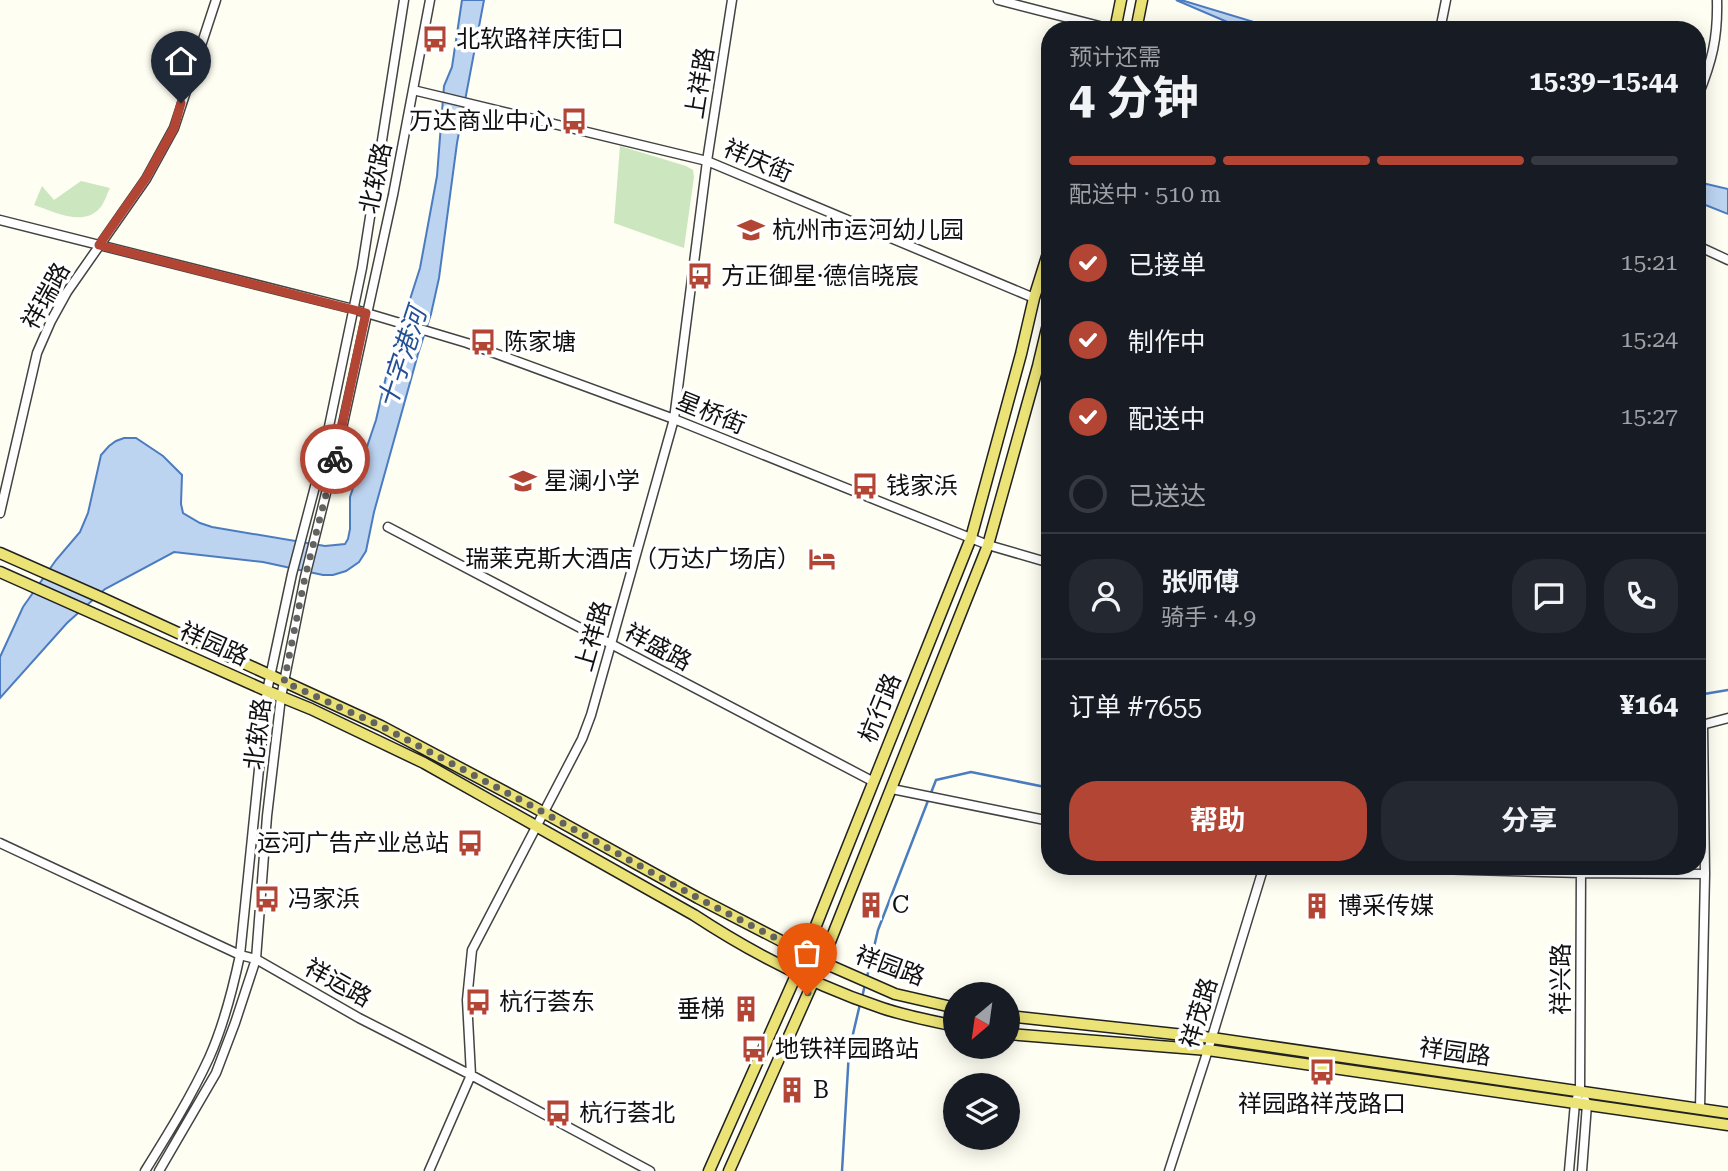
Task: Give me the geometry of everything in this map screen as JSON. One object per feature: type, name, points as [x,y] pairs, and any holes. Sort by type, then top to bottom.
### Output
[{"type":"main road","points":[[1117,21],[1121,0]]},
{"type":"main road","points":[[1138,21],[1142,0]]},
{"type":"main road","name":"杭行路","points":[[709,1171],[797,974],[971,538],[1041,276]]},
{"type":"main road","name":"杭行路","points":[[729,1171],[822,962],[988,545],[1041,354]]},
{"type":"main road","name":"祥园路","points":[[0,553],[381,726],[805,954],[895,994],[943,1005]]},
{"type":"main road","name":"祥园路","points":[[0,572],[311,709],[424,763],[694,915],[729,938],[797,974],[883,1009],[943,1023]]},
{"type":"main road","name":"祥园路","points":[[1020,1017],[1212,1038],[1728,1113]]},
{"type":"main road","name":"祥园路","points":[[1020,1035],[1208,1050],[1728,1125]]},
{"type":"street","name":"祥瑞路","points":[[0,513],[37,353],[66,292],[146,178],[174,128],[216,0]]},
{"type":"street","name":"北软路","points":[[145,1171],[210,1056],[240,955],[267,691],[292,574],[322,460],[364,254],[404,0]]},
{"type":"street","name":"北软路","points":[[159,1171],[216,1073],[256,959],[267,816],[281,697],[305,577],[341,433],[393,195],[430,0]]},
{"type":"street","name":"上祥路","points":[[429,1171],[471,1074],[467,1000],[472,950],[582,739],[674,419],[707,161],[732,0]]},
{"type":"street","points":[[998,0],[1080,21]]},
{"type":"street","points":[[1442,21],[1446,0]]},
{"type":"street","points":[[1706,75],[1714,50],[1717,0]]},
{"type":"street","name":"祥庆街","points":[[413,90],[707,161],[1034,298]]},
{"type":"street","name":"星桥街","points":[[0,220],[353,309],[467,343],[674,419],[988,545],[1041,560]]},
{"type":"street","points":[[1706,250],[1728,260]]},
{"type":"street","name":"祥盛路","points":[[388,527],[874,782]]},
{"type":"street","points":[[1706,724],[1728,718]]},
{"type":"street","points":[[892,789],[1041,819]]},
{"type":"street","name":"祥运路","points":[[0,843],[240,955],[256,959],[359,1018],[471,1074],[650,1171]]},
{"type":"street","name":"祥茂路","points":[[1170,1171],[1261,875]]},
{"type":"street","name":"祥兴路","points":[[1569,1171],[1575,1102],[1580,1091],[1581,875]]},
{"type":"street","points":[[1700,1109],[1705,875]]},
{"type":"street","name":"祥兴路","points":[[1580,1091],[1587,1104]]},
{"type":"street","points":[[1582,1171],[1587,1104]]},
{"type":"green space","points":[[620,146],[693,170],[684,248],[614,223]]},
{"type":"green space","points":[[81,181],[110,188],[101,207],[92,214],[84,217],[67,216],[34,205],[42,186],[54,200]]},
{"type":"water","name":"十字港河","points":[[462,0],[484,0],[457,143],[439,278],[374,512],[366,551],[359,562],[346,571],[323,575],[263,562],[174,552],[105,589],[67,623],[0,698],[0,657],[23,607],[56,560],[80,532],[88,513],[101,455],[116,441],[136,438],[163,456],[182,475],[183,513],[200,523],[325,546],[345,544],[350,529],[350,497],[376,420],[388,368],[420,268],[437,176],[444,86],[452,67]]},
{"type":"water","points":[[1176,0],[1250,21],[1225,21]]},
{"type":"water","points":[[1706,184],[1728,189],[1728,214],[1706,205]]},
{"type":"waterway","points":[[1706,694],[1728,690]]},
{"type":"waterway","points":[[867,977],[878,930],[936,780],[971,772],[1041,786]]},
{"type":"waterway","points":[[862,998],[865,984]]},
{"type":"waterway","points":[[842,1171],[849,1051],[860,1004]]},
{"type":"way so far","points":[[335,459],[305,577],[284,682],[381,726],[822,962],[807,995]]},
{"type":"place","name":"北软路祥庆街口","points":[[435,39]]},
{"type":"place","name":"万达商业中心","points":[[574,121]]},
{"type":"place","name":"杭州市运河幼儿园","points":[[751,230]]},
{"type":"place","name":"方正御星·德信晓宸","points":[[700,276]]},
{"type":"place","name":"陈家塘","points":[[483,342]]},
{"type":"place","name":"星澜小学","points":[[523,481]]},
{"type":"place","name":"钱家浜","points":[[865,486]]},
{"type":"place","name":"瑞莱克斯大酒店（万达广场店）","points":[[822,559]]},
{"type":"place","name":"运河广告产业总站","points":[[470,843]]},
{"type":"place","name":"冯家浜","points":[[267,899]]},
{"type":"place","name":"C","points":[[871,905]]},
{"type":"place","name":"博采传媒","points":[[1317,906]]},
{"type":"place","name":"杭行荟东","points":[[478,1002]]},
{"type":"place","name":"垂梯","points":[[746,1009]]},
{"type":"place","name":"地铁祥园路站","points":[[754,1049]]},
{"type":"place","name":"祥园路祥茂路口","points":[[1322,1072]]},
{"type":"place","name":"B","points":[[792,1090]]},
{"type":"place","name":"杭行荟北","points":[[558,1113]]},
{"type":"route","points":[[181,103],[174,128],[146,178],[99,245],[366,313],[335,459]]}]
